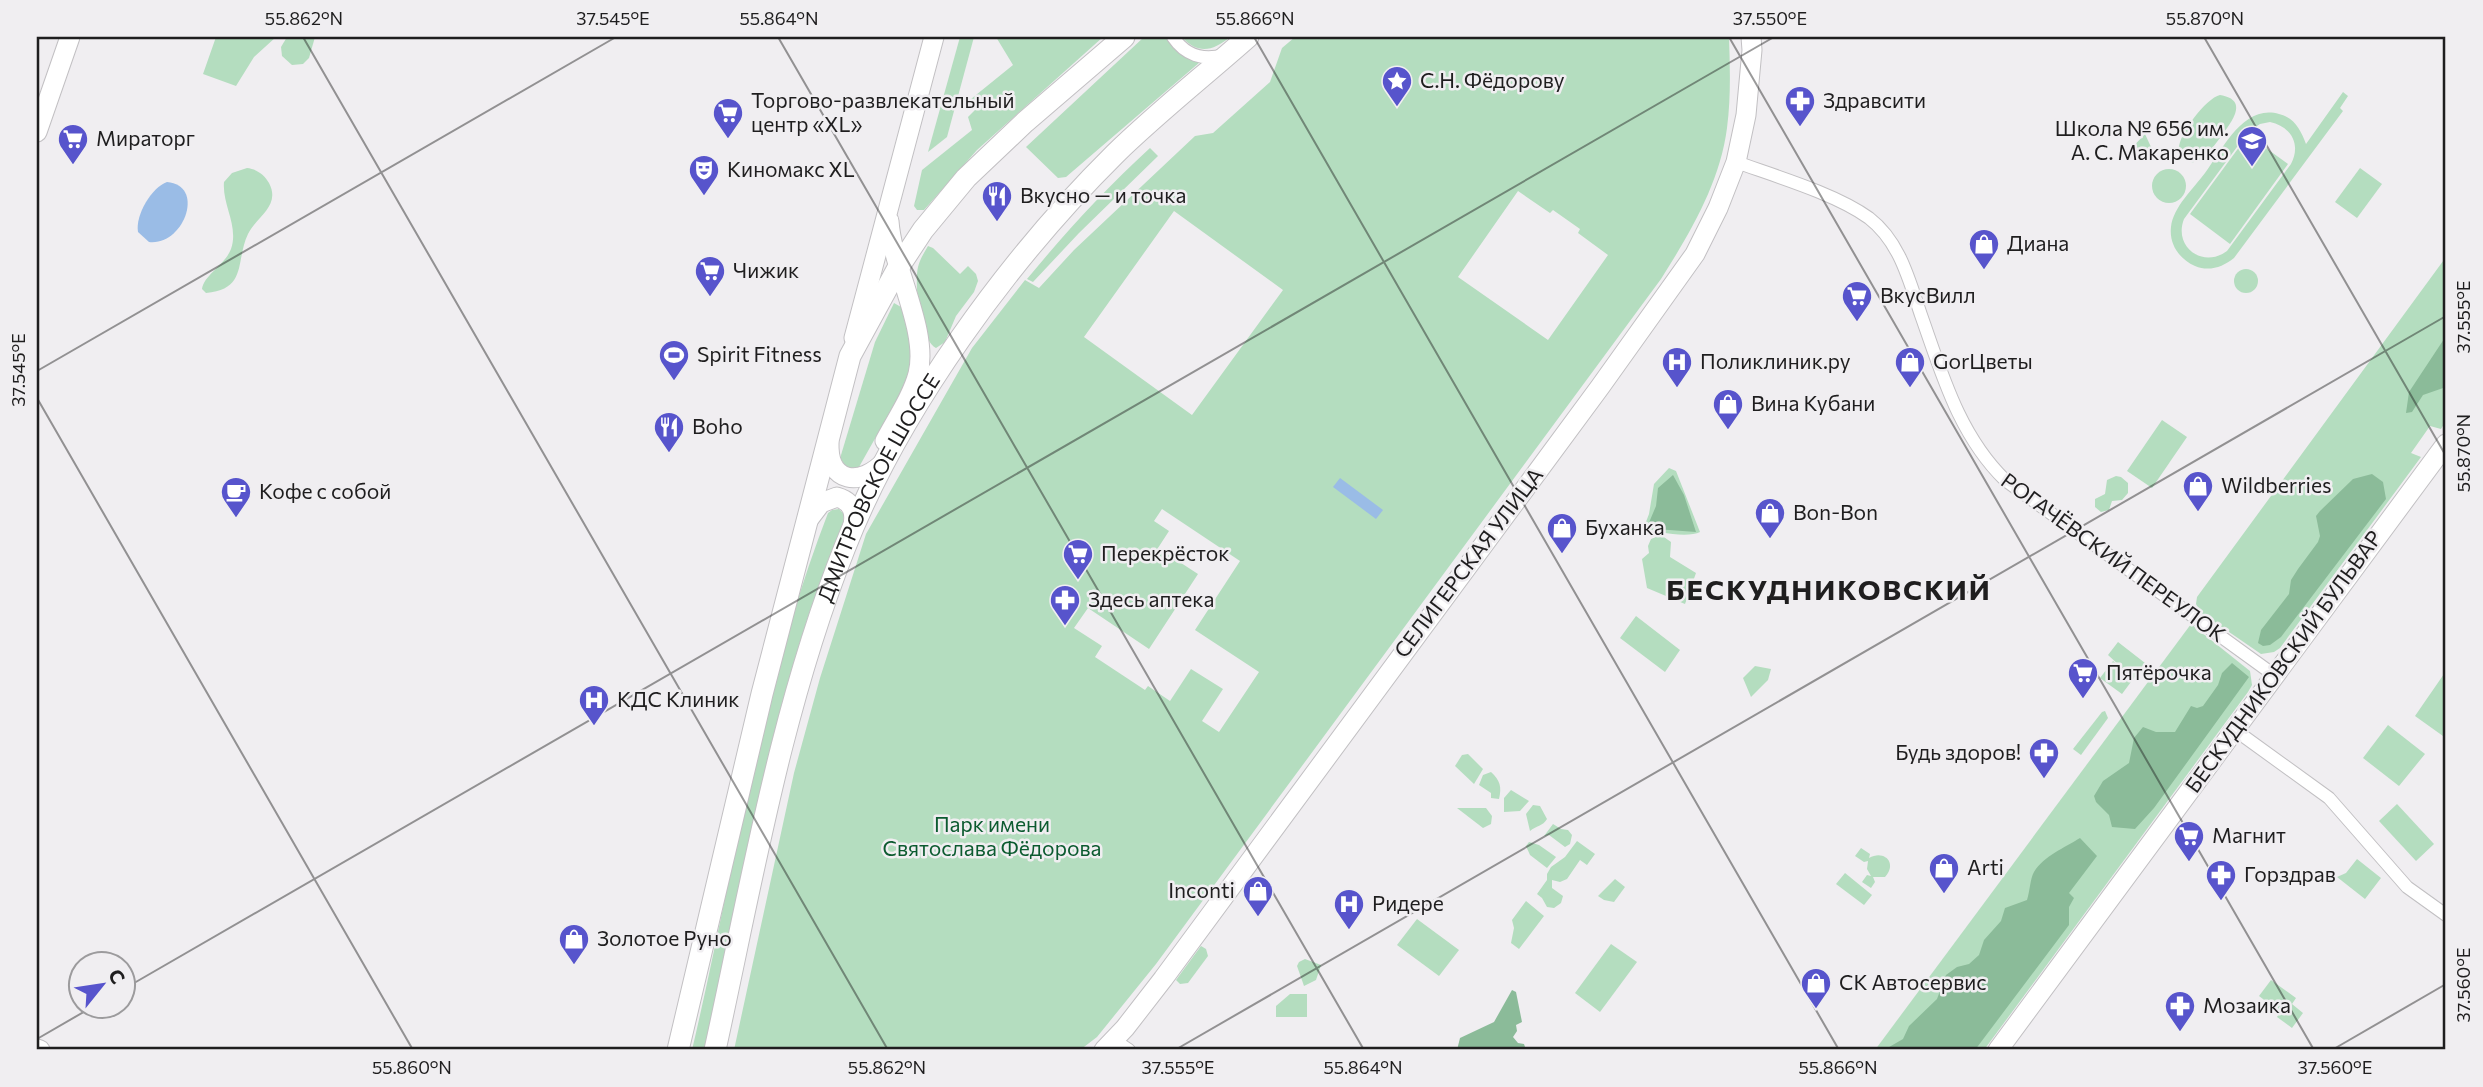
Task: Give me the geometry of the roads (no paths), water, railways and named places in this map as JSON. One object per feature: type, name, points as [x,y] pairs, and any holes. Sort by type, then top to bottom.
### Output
[{"type":"main road","name":"ДМИТРОВСКОЕ ШОССЕ","points":[[678,1050],[762,694],[850,356],[898,268],[923,230],[966,178],[1025,122],[1124,37]]},
{"type":"main road","name":"ДМИТРОВСКОЕ ШОССЕ","points":[[715,1050],[782,738],[811,643],[878,467],[969,327],[1045,228],[1145,125],[1242,42]]},
{"type":"street","points":[[37,132],[71,37]]},
{"type":"street","points":[[850,356],[934,37]]},
{"type":"street","points":[[1097,61],[1115,37]]},
{"type":"street","points":[[1173,37],[1187,52],[1203,57],[1220,56],[1242,42]]},
{"type":"street","name":"СЕЛИГЕРСКАЯ УЛИЦА","points":[[1116,1047],[1155,989],[1679,279],[1704,237],[1736,162],[1748,96],[1751,37]]},
{"type":"street","name":"РОГАЧЁВСКИЙ ПЕРЕУЛОК","points":[[1736,162],[1841,202],[1877,226],[1898,251],[1951,398],[1971,439],[1991,467],[2005,480],[2274,676]]},
{"type":"street","points":[[890,210],[890,234],[898,268]]},
{"type":"street","name":"ДМИТРОВСКОЕ ШОССЕ","points":[[878,467],[913,387],[920,360],[916,330],[898,268]]},
{"type":"street","points":[[829,443],[831,462],[839,474],[852,479],[878,467]]},
{"type":"street","name":"БЕСКУДНИКОВСКИЙ БУЛЬВАР","points":[[1998,1050],[2446,444]]},
{"type":"street","points":[[806,524],[817,506],[826,499],[837,497],[852,507],[855,519],[852,531]]},
{"type":"street","points":[[2235,730],[2329,797],[2407,887],[2446,915]]},
{"type":"water","points":[[167,182],[179,186],[186,193],[186,215],[172,235],[161,241],[149,242],[138,232],[139,218],[150,196]]},
{"type":"water","points":[[1340,478],[1383,510],[1376,519],[1333,487]]},
{"type":"place","name":"С.Н. Фёдорову","points":[[1397,108]]},
{"type":"place","name":"Здравсити","points":[[1800,128]]},
{"type":"place","name":"Торгово-развлекательный центр «XL»","points":[[728,140]]},
{"type":"place","name":"Мираторг","points":[[73,166]]},
{"type":"place","name":"Школа № 656 им. А. С. Макаренко","points":[[2252,168]]},
{"type":"place","name":"Киномакс XL","points":[[704,197]]},
{"type":"place","name":"Вкусно — и точка","points":[[997,223]]},
{"type":"place","name":"Диана","points":[[1984,271]]},
{"type":"place","name":"Чижик","points":[[710,298]]},
{"type":"place","name":"ВкусВилл","points":[[1857,323]]},
{"type":"place","name":"Spirit Fitness","points":[[674,382]]},
{"type":"place","name":"Поликлиник.ру","points":[[1677,389]]},
{"type":"place","name":"GorЦветы","points":[[1910,389]]},
{"type":"place","name":"Вина Кубани","points":[[1728,431]]},
{"type":"place","name":"Boho","points":[[669,454]]},
{"type":"place","name":"Wildberries","points":[[2198,513]]},
{"type":"place","name":"Кофе с собой","points":[[236,519]]},
{"type":"place","name":"Bon-Bon","points":[[1770,540]]},
{"type":"place","name":"Буханка","points":[[1562,555]]},
{"type":"place","name":"Перекрёсток","points":[[1078,581]]},
{"type":"place","name":"Здесь аптека","points":[[1065,627]]},
{"type":"place","name":"Пятёрочка","points":[[2083,700]]},
{"type":"place","name":"КДС Клиник","points":[[594,727]]},
{"type":"place","name":"Будь здоров!","points":[[2044,780]]},
{"type":"place","name":"Магнит","points":[[2189,863]]},
{"type":"place","name":"Arti","points":[[1944,895]]},
{"type":"place","name":"Горздрав","points":[[2221,902]]},
{"type":"place","name":"Inconti","points":[[1258,918]]},
{"type":"place","name":"Ридере","points":[[1349,931]]},
{"type":"place","name":"Золотое Руно","points":[[574,966]]},
{"type":"place","name":"СК Автосервис","points":[[1816,1010]]},
{"type":"place","name":"Мозаика","points":[[2180,1033]]},
{"type":"district","name":"БЕСКУДНИКОВСКИЙ","points":[[1829,590]]},
{"type":"park label","name":"Парк имени Святослава Фёдорова","points":[[992,837]]}]
